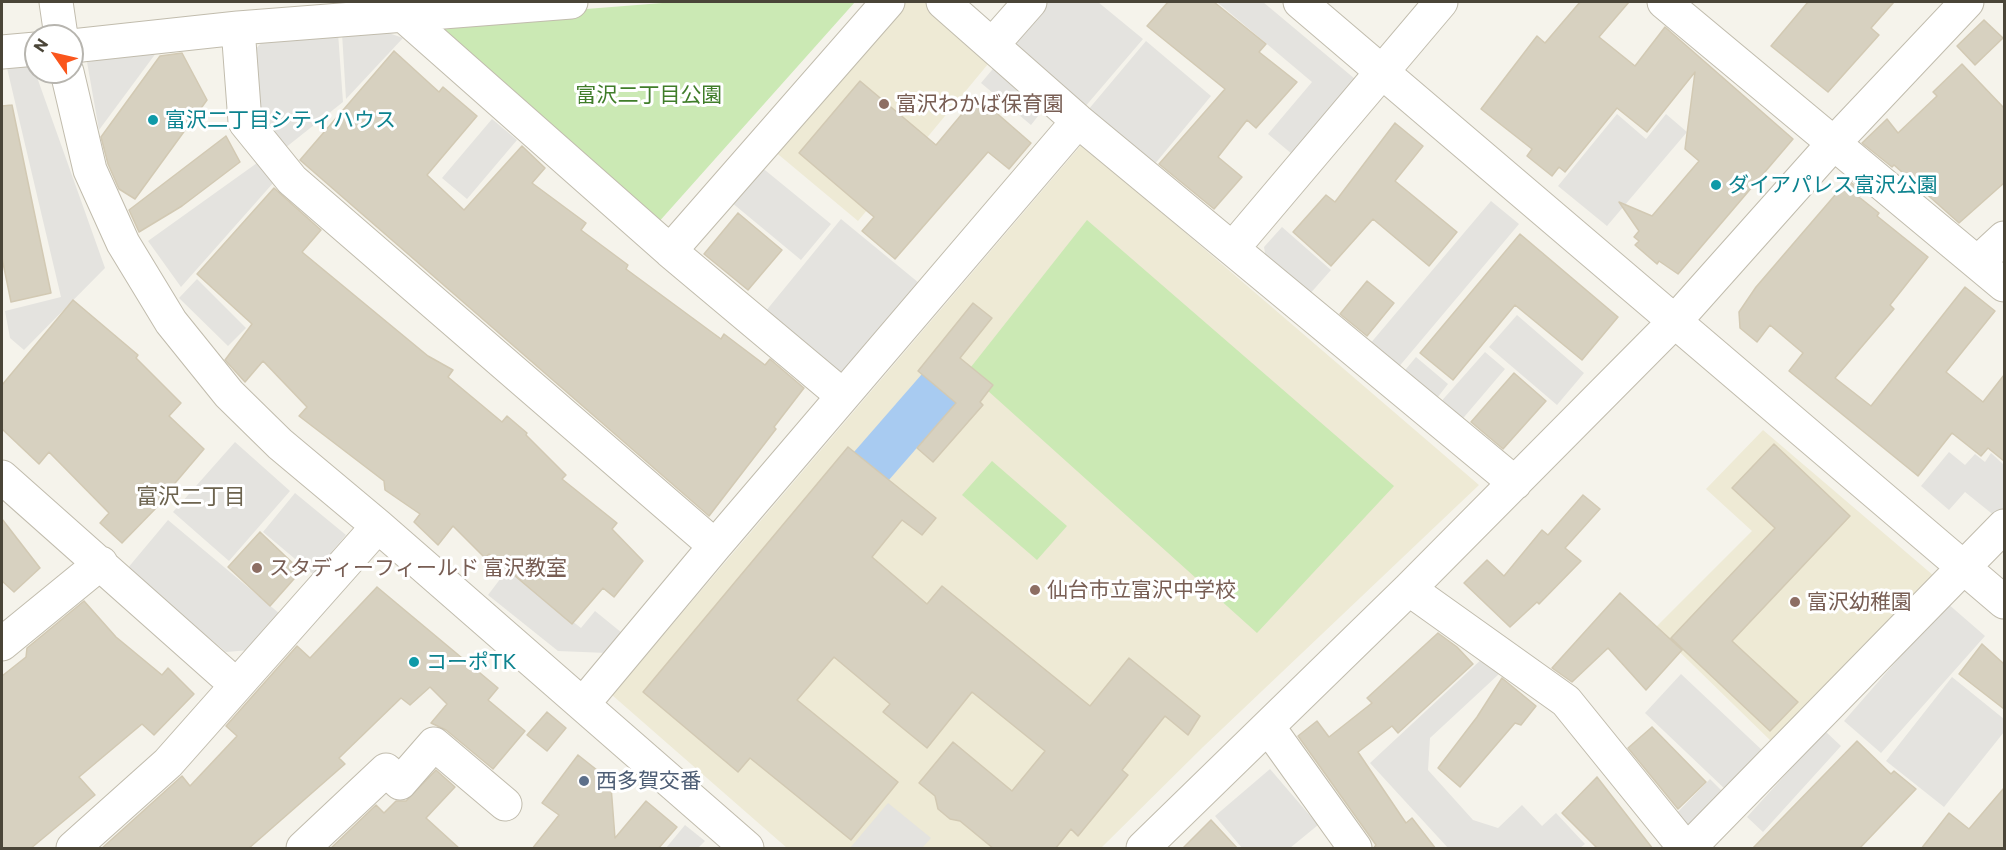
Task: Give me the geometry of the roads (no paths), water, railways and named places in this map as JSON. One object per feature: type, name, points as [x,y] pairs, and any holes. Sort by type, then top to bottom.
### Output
[{"type":"street","points":[[56,2],[59,24]]},
{"type":"street","points":[[84,45],[238,28],[404,16],[527,3],[571,2]]},
{"type":"street","points":[[670,252],[888,2]]},
{"type":"street","points":[[943,2],[1078,121],[1515,483]]},
{"type":"street","points":[[993,44],[1029,2]]},
{"type":"street","points":[[1300,2],[1676,320],[2004,602]]},
{"type":"street","points":[[1233,248],[1441,2]]},
{"type":"street","points":[[1143,849],[1269,728],[1676,320],[1833,144],[1966,2]]},
{"type":"street","points":[[1674,5],[1833,144],[2004,285]]},
{"type":"street","points":[[404,16],[670,252],[843,396]]},
{"type":"street","points":[[238,28],[246,122],[292,180],[715,546]]},
{"type":"street","points":[[2,52],[24,51]]},
{"type":"street","points":[[70,84],[90,170],[123,243],[171,322],[229,394],[280,444],[583,704],[730,843]]},
{"type":"street","points":[[583,704],[1078,121]]},
{"type":"street","points":[[1978,262],[2004,238]]},
{"type":"street","points":[[2,477],[236,684]]},
{"type":"street","points":[[73,849],[168,763],[378,526]]},
{"type":"street","points":[[1409,589],[1566,700],[1687,849],[2004,526]]},
{"type":"street","points":[[2,644],[101,563]]},
{"type":"street","points":[[1269,728],[1354,849]]},
{"type":"street","points":[[303,849],[386,770],[400,783],[434,744],[505,804]]},
{"type":"water","points":[[922,374],[956,403],[888,481],[854,452]]},
{"type":"place","name":"富沢わかば保育園","points":[[884,104]]},
{"type":"place","name":"富沢二丁目シティハウス","points":[[153,120]]},
{"type":"place","name":"ダイアパレス富沢公園","points":[[1716,185]]},
{"type":"place","name":"スタディーフィールド 富沢教室","points":[[257,568]]},
{"type":"place","name":"仙台市立富沢中学校","points":[[1035,590]]},
{"type":"place","name":"富沢幼稚園","points":[[1795,602]]},
{"type":"place","name":"コーポTK","points":[[414,662]]},
{"type":"place","name":"西多賀交番","points":[[584,781]]},
{"type":"district","name":"富沢二丁目","points":[[191,497]]},
{"type":"park label","name":"富沢二丁目公園","points":[[649,95]]}]
